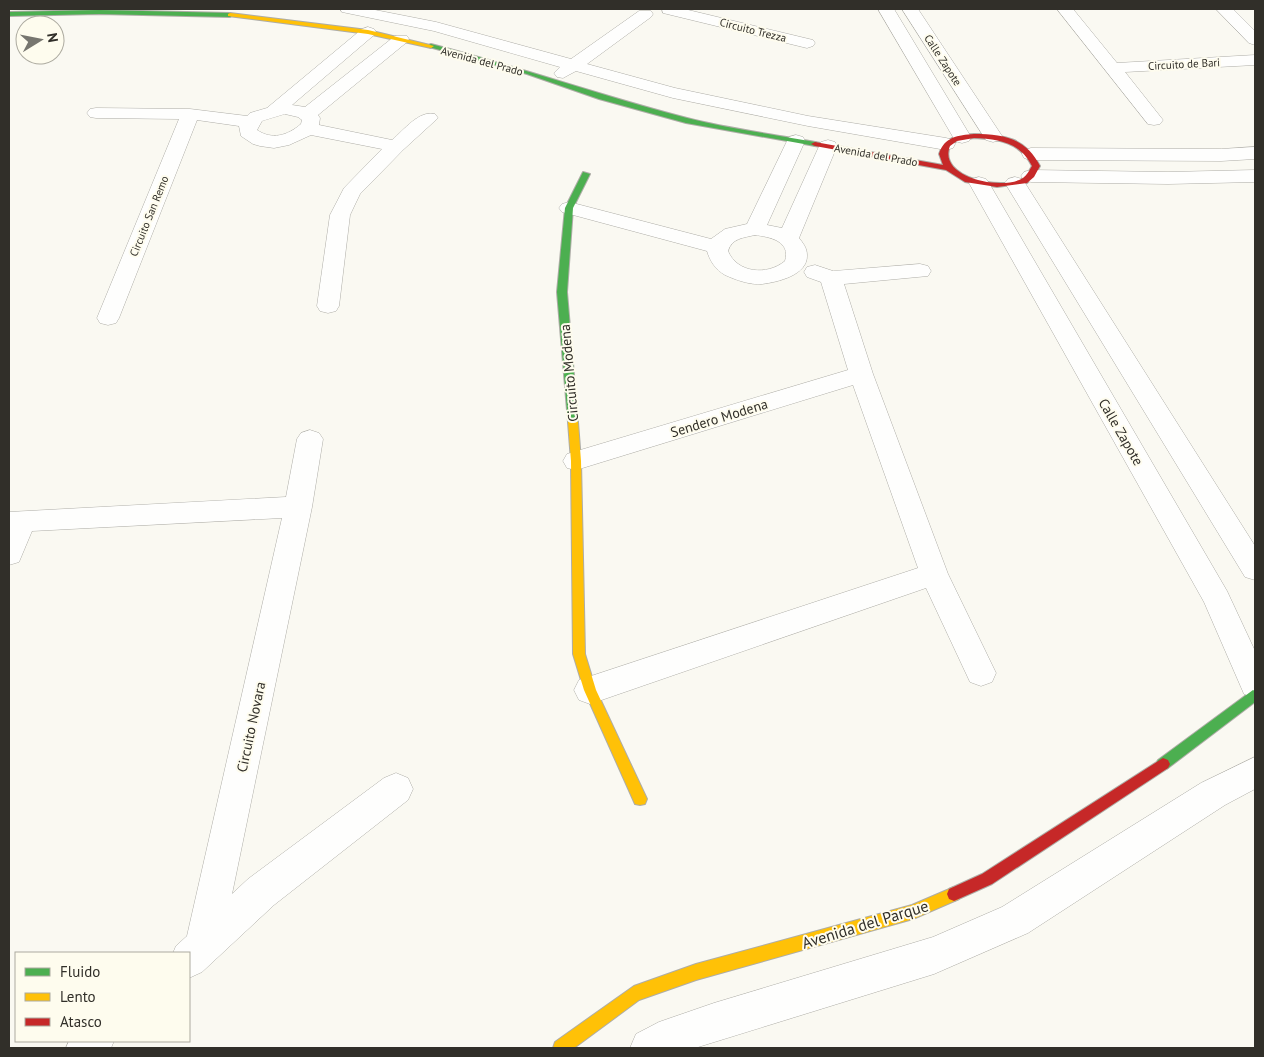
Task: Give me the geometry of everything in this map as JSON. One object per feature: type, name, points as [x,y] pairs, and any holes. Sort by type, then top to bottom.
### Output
[{"type":"street","name":"Avenida del Prado","points":[[348,9],[436,27],[674,94],[808,121],[954,140],[993,136],[1015,143],[1031,154]]},
{"type":"street","name":"Circuito Trezza","points":[[626,9],[645,14]]},
{"type":"street","name":"Circuito Trezza","points":[[552,81],[645,14],[669,9],[807,43]]},
{"type":"street","name":"Calle Zapote","points":[[886,9],[954,140]]},
{"type":"street","name":"Calle Zapote","points":[[910,9],[993,136]]},
{"type":"street","points":[[1065,9],[1154,120]]},
{"type":"street","points":[[1224,9],[1255,40]]},
{"type":"street","name":"Avenida del Prado","points":[[9,14],[101,10],[235,15],[368,32],[529,74],[602,97],[689,120],[948,168],[961,177],[979,183],[998,185],[1023,180],[1255,176]]},
{"type":"street","points":[[368,32],[274,110],[256,117],[250,122],[248,132],[251,136],[266,142],[291,139],[304,134],[309,121],[401,40]]},
{"type":"street","points":[[529,74],[567,48]]},
{"type":"street","name":"Circuito de Bari","points":[[1113,68],[1255,60]]},
{"type":"street","points":[[274,110],[293,110],[309,121],[396,146]]},
{"type":"street","points":[[96,113],[190,114],[250,122]]},
{"type":"street","name":"Circuito San Remo","points":[[108,318],[190,114]]},
{"type":"street","points":[[328,306],[340,215],[351,192],[396,146],[429,118]]},
{"type":"street","points":[[755,229],[796,140]]},
{"type":"street","points":[[948,168],[942,160],[941,151],[954,140]]},
{"type":"street","points":[[788,239],[828,146]]},
{"type":"street","points":[[1255,153],[1221,155],[1031,154],[1036,166],[1023,180],[1255,569]]},
{"type":"street","points":[[586,174],[569,208],[717,247]]},
{"type":"street","name":"Calle Zapote","points":[[979,183],[1217,599],[1255,693]]},
{"type":"street","name":"Circuito Modena","points":[[569,208],[562,292],[576,462],[579,654],[590,690],[640,799]]},
{"type":"street","points":[[755,229],[779,234],[788,239],[797,251],[797,258],[794,264],[787,270],[777,275],[752,277],[728,269],[717,255],[717,247],[721,240],[730,234],[755,229]]},
{"type":"street","points":[[794,264],[831,278],[920,271]]},
{"type":"street","points":[[831,278],[861,374],[934,574],[981,673]]},
{"type":"street","name":"Sendero Modena","points":[[576,462],[861,374]]},
{"type":"street","name":"Circuito Novara","points":[[196,953],[298,508],[310,439]]},
{"type":"street","points":[[9,554],[16,522],[298,508]]},
{"type":"street","points":[[590,690],[934,574]]},
{"type":"street","name":"Avenida del Parque","points":[[560,1048],[634,994],[696,972],[913,912],[987,878],[1168,760],[1255,693]]},
{"type":"street","points":[[650,1048],[658,1042],[714,1022],[934,954],[1015,920],[1213,794],[1255,772]]},
{"type":"street","name":"Circuito Novara","points":[[196,953],[261,892],[396,789]]},
{"type":"traffic: fast","points":[[9,14],[99,12],[230,15]]},
{"type":"traffic: fast","points":[[431,46],[689,121],[815,144]]},
{"type":"traffic: fast","points":[[573,422],[562,292],[569,208],[586,174]]},
{"type":"traffic: fast","points":[[1163,764],[1253,696]]},
{"type":"traffic: slow","points":[[230,15],[368,32],[431,46]]},
{"type":"traffic: slow","points":[[573,422],[576,461],[579,654],[590,690],[640,799]]},
{"type":"traffic: slow","points":[[561,1048],[634,994],[696,972],[913,912],[954,894]]},
{"type":"traffic: jam","points":[[815,144],[948,168],[968,180],[997,185],[1024,181],[1031,175],[1036,166],[1027,151],[1015,143],[985,136],[974,136],[963,137],[947,144],[943,154],[948,168]]},
{"type":"traffic: jam","points":[[954,894],[987,879],[1163,764]]}]
